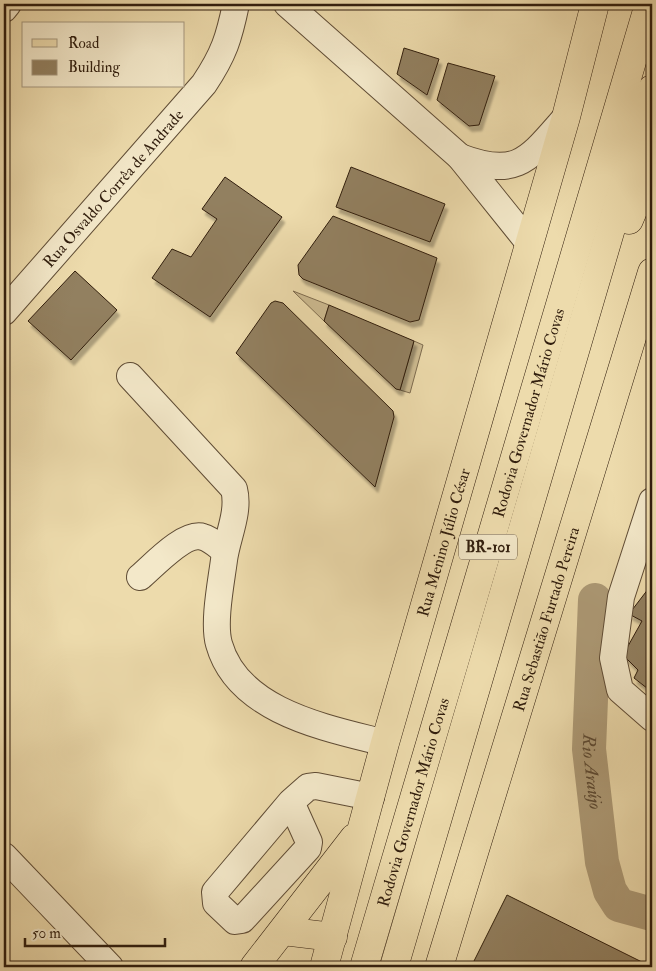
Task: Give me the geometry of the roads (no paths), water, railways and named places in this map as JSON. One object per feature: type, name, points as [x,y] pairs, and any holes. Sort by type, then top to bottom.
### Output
[{"type":"main road","name":"Rua Menino Júlio César","points":[[324,967],[385,743],[566,117],[595,4]]},
{"type":"main road","name":"Rodovia Governador Mário Covas","points":[[364,967],[649,4]]},
{"type":"main road","name":"Rodovia Governador Mário Covas","points":[[394,967],[652,89]]},
{"type":"main road","points":[[576,346],[652,166]]},
{"type":"main road","name":"Rua Sebastião Furtado Pereira","points":[[439,967],[652,272]]},
{"type":"main road","points":[[254,967],[362,827]]},
{"type":"main road","points":[[283,931],[333,937]]},
{"type":"street","points":[[4,9],[8,4]]},
{"type":"street","name":"Rua Osvaldo Corrêa de Andrade","points":[[4,312],[204,84],[219,62],[228,42],[236,4]]},
{"type":"street","points":[[287,4],[460,157],[529,243]]},
{"type":"street","points":[[460,157],[484,166],[510,166],[520,162],[538,149],[566,117]]},
{"type":"street","points":[[130,376],[234,489],[237,500],[226,551],[218,610],[219,644],[235,676],[261,699],[294,716],[385,743]]},
{"type":"street","points":[[652,501],[621,597],[613,658],[620,690],[652,718]]},
{"type":"street","points":[[140,577],[184,539],[195,535],[205,537],[226,551]]},
{"type":"street","points":[[291,802],[308,787],[316,786],[371,797]]},
{"type":"street","points":[[4,856],[110,967]]},
{"type":"waterway","name":"Rio Araújo","points":[[595,600],[589,749],[602,862],[610,891],[619,905],[652,914]]}]
